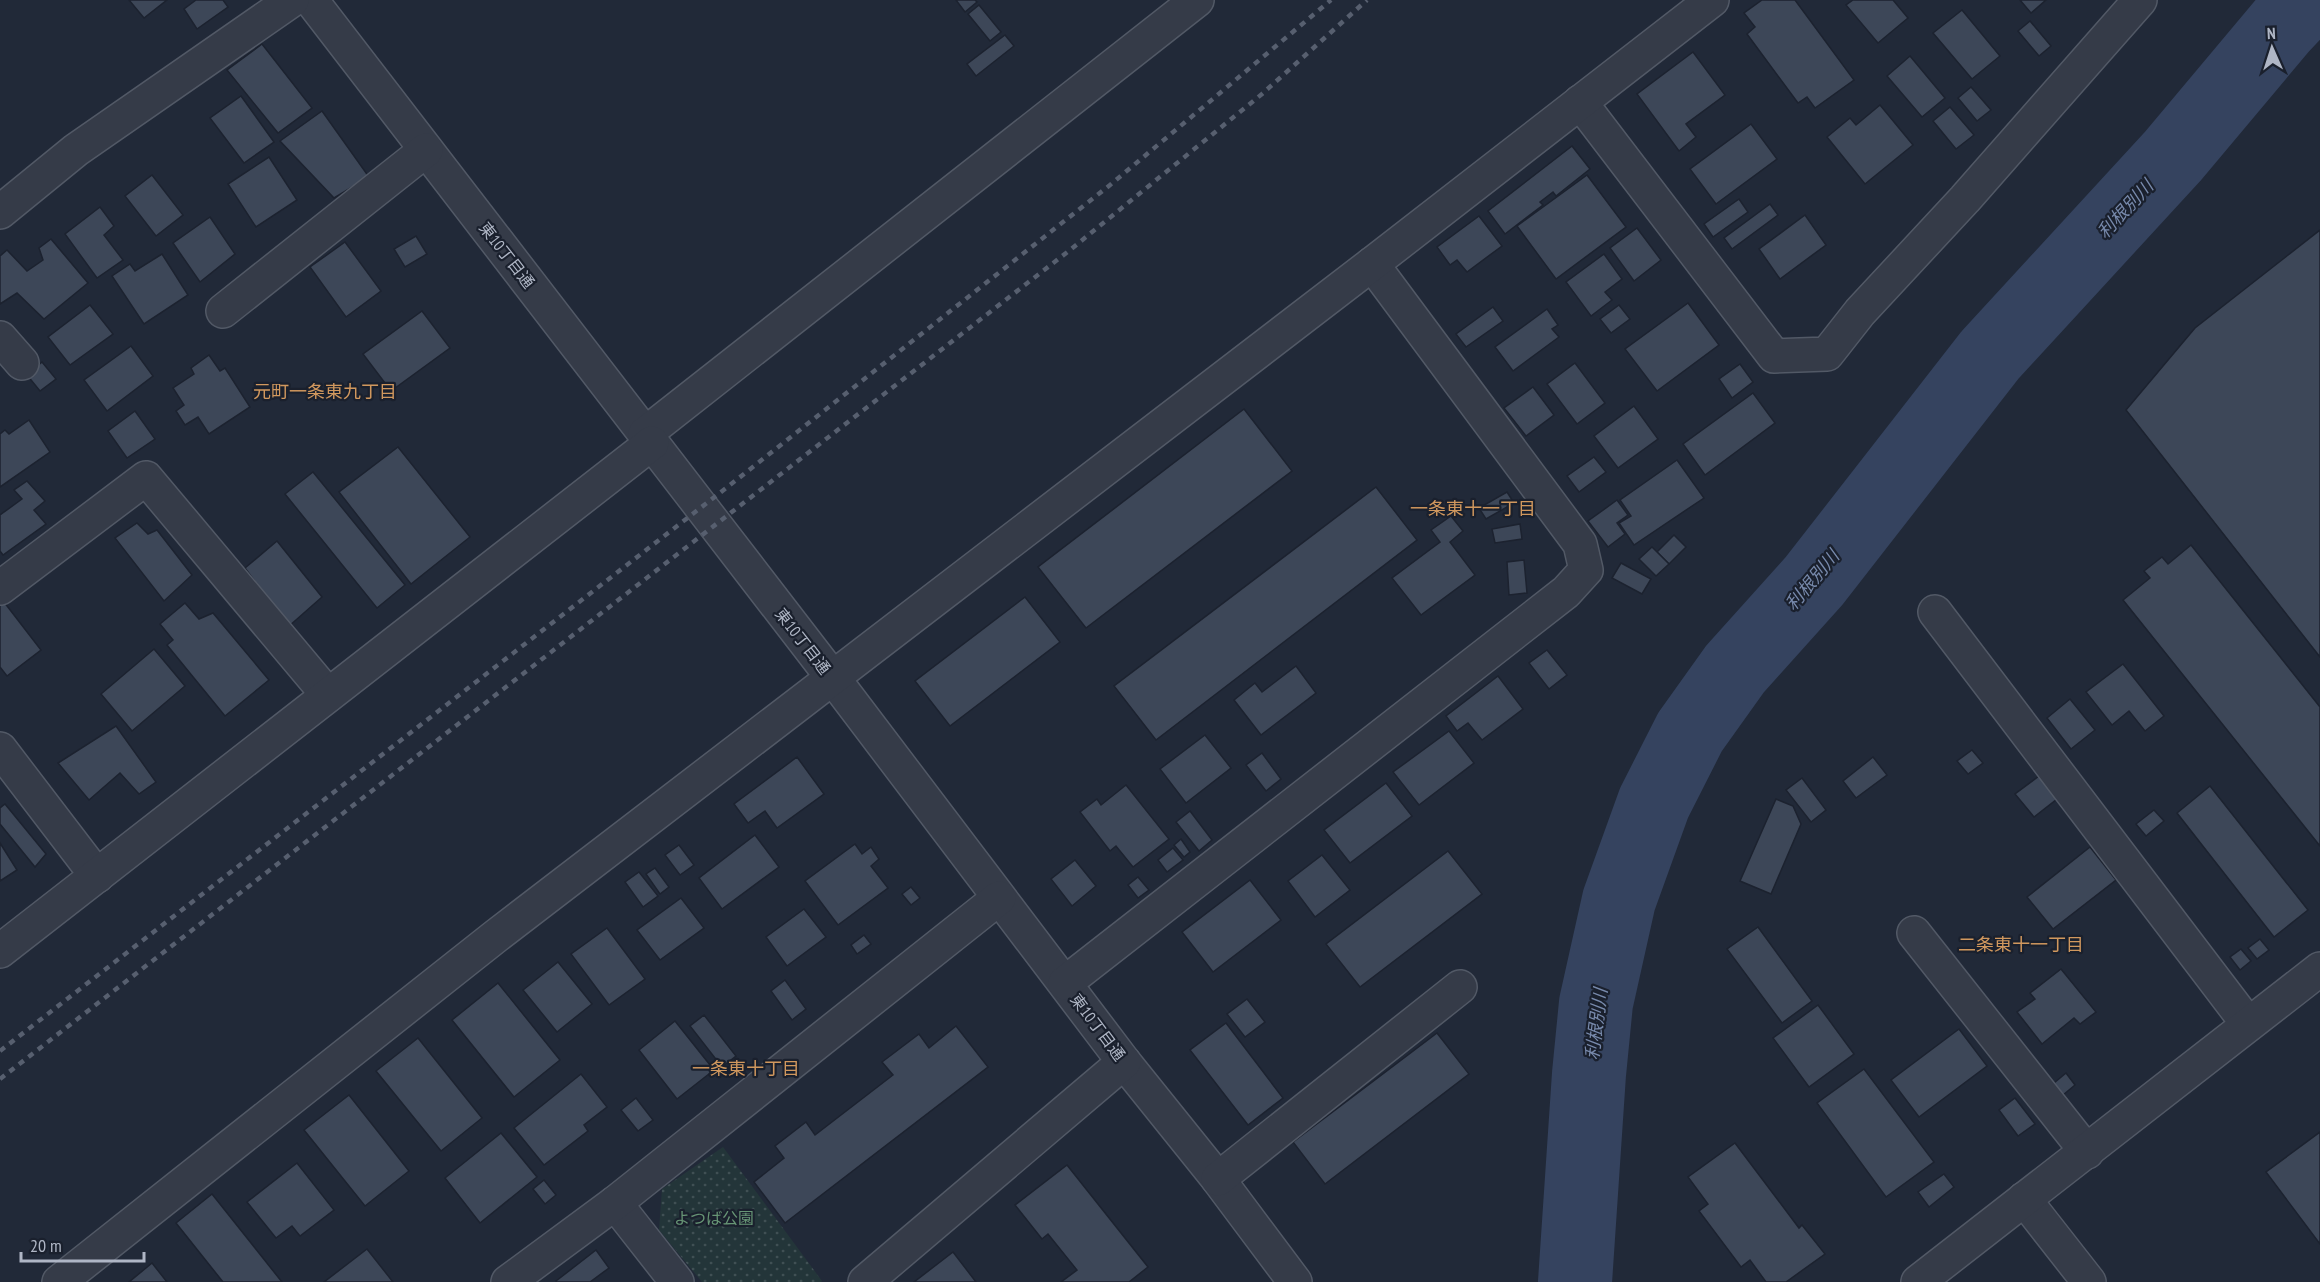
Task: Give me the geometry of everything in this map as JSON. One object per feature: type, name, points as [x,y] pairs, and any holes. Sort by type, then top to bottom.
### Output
[{"type":"street","points":[[0,212],[76,150],[292,0]]},
{"type":"street","name":"東10丁目通","points":[[310,0],[833,678],[1124,1062],[1218,1179],[1292,1280]]},
{"type":"street","points":[[0,951],[328,695],[1197,0]]},
{"type":"street","points":[[59,1282],[496,936],[1372,264],[1712,0]]},
{"type":"street","points":[[1580,102],[1774,356],[1827,354],[1860,312],[1965,199],[2140,0]]},
{"type":"street","points":[[223,311],[426,150]]},
{"type":"street","points":[[1065,983],[1566,592],[1586,570],[1580,544],[1372,264]]},
{"type":"street","points":[[0,338],[22,363]]},
{"type":"street","points":[[0,588],[146,478],[328,695]]},
{"type":"street","points":[[1935,612],[2248,1024]]},
{"type":"street","points":[[0,749],[97,876]]},
{"type":"street","points":[[508,1282],[615,1203],[999,898]]},
{"type":"street","points":[[1914,933],[2087,1152]]},
{"type":"street","points":[[1918,1282],[2320,969]]},
{"type":"street","points":[[1218,1179],[1461,987]]},
{"type":"street","points":[[869,1281],[1124,1062]]},
{"type":"street","points":[[2024,1199],[2088,1282]]},
{"type":"street","points":[[615,1203],[676,1282]]},
{"type":"green space","name":"よつば公園","points":[[723,1147],[821,1282],[702,1282],[659,1230],[662,1189]]},
{"type":"building","points":[[129,0],[167,0],[144,18]]},
{"type":"building","points":[[196,0],[223,0],[228,7],[197,29],[184,9]]},
{"type":"building","points":[[956,0],[975,0],[977,2],[965,12]]},
{"type":"building","points":[[1762,0],[1795,0],[1854,80],[1815,108],[1807,97],[1798,103],[1747,34],[1755,27],[1744,13]]},
{"type":"building","points":[[1853,0],[1893,0],[1908,18],[1878,43],[1846,5]]},
{"type":"building","points":[[2020,0],[2046,0],[2031,13]]},
{"type":"building","points":[[979,5],[1001,32],[990,41],[968,14]]},
{"type":"building","points":[[1962,10],[2000,56],[1972,79],[1933,33]]},
{"type":"building","points":[[2030,21],[2051,46],[2039,56],[2018,31]]},
{"type":"building","points":[[1005,35],[1014,46],[976,76],[967,64]]},
{"type":"building","points":[[262,44],[312,108],[278,133],[227,70]]},
{"type":"building","points":[[1693,52],[1725,95],[1686,124],[1696,137],[1679,151],[1637,94]]},
{"type":"building","points":[[1910,56],[1945,98],[1922,117],[1887,76]]},
{"type":"building","points":[[1971,87],[1991,110],[1977,121],[1958,98]]},
{"type":"building","points":[[241,96],[274,142],[244,163],[210,118]]},
{"type":"building","points":[[1880,105],[1913,145],[1865,184],[1827,137],[1850,118],[1856,125]]},
{"type":"building","points":[[1950,107],[1974,135],[1956,149],[1933,121]]},
{"type":"building","points":[[322,111],[369,177],[334,198],[280,141]]},
{"type":"building","points":[[1751,124],[1777,159],[1716,204],[1690,169]]},
{"type":"building","points":[[1572,146],[1590,169],[1556,196],[1553,192],[1540,202],[1543,205],[1505,234],[1488,211]]},
{"type":"building","points":[[269,157],[297,200],[256,227],[228,184]]},
{"type":"building","points":[[152,175],[183,215],[156,236],[125,196]]},
{"type":"building","points":[[1587,175],[1626,227],[1556,279],[1517,226]]},
{"type":"building","points":[[1739,199],[1748,212],[1713,237],[1704,224]]},
{"type":"building","points":[[1770,204],[1778,215],[1732,249],[1724,238]]},
{"type":"building","points":[[100,207],[114,226],[104,235],[123,260],[97,278],[65,234]]},
{"type":"building","points":[[1805,215],[1826,245],[1780,279],[1759,249]]},
{"type":"building","points":[[1479,216],[1502,246],[1467,272],[1457,260],[1450,265],[1437,247]]},
{"type":"building","points":[[210,217],[235,254],[200,282],[173,243]]},
{"type":"building","points":[[1637,228],[1661,260],[1634,281],[1610,248]]},
{"type":"building","points":[[2320,230],[2320,657],[2126,410],[2195,328]]},
{"type":"building","points":[[416,236],[427,254],[405,267],[394,249]]},
{"type":"building","points":[[51,239],[88,283],[44,319],[17,293],[0,304],[0,256],[7,250],[27,271],[43,260],[39,248]]},
{"type":"building","points":[[345,242],[381,291],[346,317],[310,267]]},
{"type":"building","points":[[162,254],[188,295],[144,324],[112,276],[130,264],[135,271]]},
{"type":"building","points":[[1604,254],[1622,279],[1605,292],[1612,300],[1591,316],[1566,282]]},
{"type":"building","points":[[1688,303],[1719,345],[1657,391],[1625,349]]},
{"type":"building","points":[[90,305],[113,334],[70,365],[48,337]]},
{"type":"building","points":[[1619,305],[1630,319],[1611,333],[1600,319]]},
{"type":"building","points":[[1493,307],[1503,321],[1466,347],[1456,334]]},
{"type":"building","points":[[1547,309],[1558,325],[1552,329],[1559,337],[1513,371],[1495,347]]},
{"type":"building","points":[[422,311],[450,348],[391,391],[363,354]]},
{"type":"building","points":[[131,346],[153,376],[107,411],[84,380]]},
{"type":"building","points":[[209,355],[220,371],[225,368],[250,407],[209,434],[198,417],[185,425],[176,411],[184,405],[173,388],[194,374],[191,368]]},
{"type":"building","points":[[42,362],[56,379],[40,391],[27,375]]},
{"type":"building","points":[[1575,363],[1605,403],[1577,424],[1547,384]]},
{"type":"building","points":[[1740,364],[1753,382],[1732,398],[1719,379]]},
{"type":"building","points":[[1533,387],[1554,415],[1526,436],[1504,408]]},
{"type":"building","points":[[1753,393],[1775,423],[1705,475],[1683,444]]},
{"type":"building","points":[[1634,406],[1658,439],[1618,468],[1594,436]]},
{"type":"building","points":[[1244,409],[1292,471],[1086,628],[1038,567]]},
{"type":"building","points":[[135,411],[155,439],[127,458],[108,431]]},
{"type":"building","points":[[29,420],[50,452],[0,487],[0,434],[5,430],[9,434]]},
{"type":"building","points":[[398,447],[470,537],[411,584],[339,492]]},
{"type":"building","points":[[1594,457],[1606,472],[1579,492],[1567,476]]},
{"type":"building","points":[[1677,460],[1704,498],[1634,545],[1619,523],[1631,516],[1620,500]]},
{"type":"building","points":[[313,472],[405,585],[377,608],[285,494]]},
{"type":"building","points":[[27,481],[45,501],[34,510],[46,524],[3,555],[0,551],[0,515],[22,499],[14,490]]},
{"type":"building","points":[[1376,487],[1417,540],[1156,740],[1114,686]]},
{"type":"building","points":[[1507,492],[1514,503],[1486,519],[1479,508]]},
{"type":"building","points":[[1617,500],[1628,515],[1617,523],[1625,534],[1608,547],[1588,521]]},
{"type":"building","points":[[1451,516],[1463,531],[1450,542],[1475,575],[1421,615],[1392,578],[1440,542],[1431,530]]},
{"type":"building","points":[[137,523],[148,534],[157,530],[192,575],[164,601],[115,538]]},
{"type":"building","points":[[1520,524],[1522,539],[1495,543],[1492,529]]},
{"type":"building","points":[[1674,535],[1686,547],[1669,564],[1657,552]]},
{"type":"building","points":[[277,541],[322,597],[288,627],[245,568]]},
{"type":"building","points":[[2191,545],[2320,707],[2320,846],[2123,600],[2150,578],[2144,571],[2162,557],[2168,564]]},
{"type":"building","points":[[1652,547],[1669,564],[1656,576],[1639,559]]},
{"type":"building","points":[[1524,560],[1527,593],[1509,595],[1507,562]]},
{"type":"building","points":[[1621,563],[1651,579],[1642,594],[1612,578]]},
{"type":"building","points":[[1025,597],[1060,642],[950,726],[915,681]]},
{"type":"building","points":[[4,602],[41,650],[7,676],[0,667],[0,605]]},
{"type":"building","points":[[185,603],[199,619],[213,613],[269,680],[225,716],[167,645],[173,640],[160,624]]},
{"type":"building","points":[[154,649],[185,686],[132,731],[101,694]]},
{"type":"building","points":[[1547,650],[1567,675],[1549,689],[1529,663]]},
{"type":"building","points":[[2123,664],[2164,716],[2145,731],[2129,711],[2112,725],[2086,692]]},
{"type":"building","points":[[1296,666],[1316,693],[1261,735],[1234,700],[1255,683],[1262,692]]},
{"type":"building","points":[[1498,676],[1523,709],[1482,740],[1468,723],[1457,731],[1446,716]]},
{"type":"building","points":[[2070,699],[2095,730],[2071,749],[2047,718]]},
{"type":"building","points":[[116,726],[156,782],[139,794],[120,773],[89,800],[58,763]]},
{"type":"building","points":[[1449,731],[1474,763],[1419,805],[1393,772]]},
{"type":"building","points":[[1205,735],[1231,768],[1186,803],[1160,769]]},
{"type":"building","points":[[1972,750],[1983,763],[1968,774],[1957,761]]},
{"type":"building","points":[[1262,753],[1281,779],[1266,791],[1246,765]]},
{"type":"building","points":[[797,757],[824,794],[777,828],[765,811],[748,823],[734,804]]},
{"type":"building","points":[[1873,757],[1887,775],[1856,798],[1843,781]]},
{"type":"building","points":[[2039,776],[2057,799],[2034,817],[2015,794]]},
{"type":"building","points":[[1802,778],[1826,810],[1811,822],[1786,790]]},
{"type":"building","points":[[1386,783],[1412,816],[1350,863],[1324,830]]},
{"type":"building","points":[[1126,785],[1169,839],[1133,867],[1116,846],[1110,851],[1080,812],[1097,799],[1101,805]]},
{"type":"building","points":[[2210,786],[2308,910],[2274,937],[2177,813]]},
{"type":"building","points":[[1776,799],[1793,806],[1801,824],[1771,894],[1740,881]]},
{"type":"building","points":[[5,804],[46,854],[35,867],[0,824],[0,808]]},
{"type":"building","points":[[2154,810],[2164,821],[2146,836],[2136,824]]},
{"type":"building","points":[[1190,811],[1212,840],[1199,851],[1176,822]]},
{"type":"building","points":[[755,835],[779,867],[722,909],[699,878]]},
{"type":"building","points":[[1181,839],[1190,852],[1184,857],[1174,845]]},
{"type":"building","points":[[0,843],[17,870],[0,881]]},
{"type":"building","points":[[855,844],[862,854],[871,847],[879,859],[871,866],[888,888],[838,925],[805,881]]},
{"type":"building","points":[[679,845],[694,865],[680,875],[665,855]]},
{"type":"building","points":[[2090,847],[2116,880],[2053,929],[2027,897]]},
{"type":"building","points":[[1173,848],[1183,860],[1167,872],[1158,860]]},
{"type":"building","points":[[1448,851],[1482,894],[1360,987],[1326,944]]},
{"type":"building","points":[[1322,855],[1350,890],[1315,917],[1288,881]]},
{"type":"building","points":[[1075,860],[1096,886],[1072,906],[1051,879]]},
{"type":"building","points":[[655,868],[669,887],[660,894],[646,874]]},
{"type":"building","points":[[639,872],[658,896],[643,907],[625,882]]},
{"type":"building","points":[[1138,877],[1149,890],[1138,898],[1128,885]]},
{"type":"building","points":[[1250,880],[1281,920],[1213,972],[1182,932]]},
{"type":"building","points":[[911,887],[920,898],[911,905],[902,894]]},
{"type":"building","points":[[681,898],[704,928],[660,960],[637,930]]},
{"type":"building","points":[[804,909],[826,937],[787,966],[766,937]]},
{"type":"building","points":[[1758,927],[1812,1001],[1782,1023],[1727,949]]},
{"type":"building","points":[[607,928],[645,979],[609,1005],[571,954]]},
{"type":"building","points":[[864,935],[871,944],[857,954],[851,945]]},
{"type":"building","points":[[2260,939],[2269,950],[2257,959],[2248,948]]},
{"type":"building","points":[[2241,949],[2251,961],[2240,970],[2230,957]]},
{"type":"building","points":[[558,962],[592,1004],[557,1032],[523,990]]},
{"type":"building","points":[[2061,969],[2096,1012],[2080,1024],[2074,1018],[2042,1044],[2017,1012],[2035,999],[2030,993]]},
{"type":"building","points":[[785,980],[806,1009],[792,1020],[771,991]]},
{"type":"building","points":[[498,983],[560,1060],[514,1097],[452,1020]]},
{"type":"building","points":[[1247,999],[1265,1022],[1245,1037],[1227,1014]]},
{"type":"building","points":[[1818,1005],[1854,1054],[1809,1087],[1773,1038]]},
{"type":"building","points":[[704,1015],[736,1056],[722,1067],[690,1026]]},
{"type":"building","points":[[675,1021],[714,1070],[677,1099],[639,1050]]},
{"type":"building","points":[[1226,1023],[1283,1098],[1248,1125],[1190,1050]]},
{"type":"building","points":[[956,1026],[988,1067],[785,1223],[754,1182],[784,1158],[775,1146],[806,1122],[815,1135],[893,1075],[882,1062],[919,1034],[929,1048]]},
{"type":"building","points":[[1959,1029],[1987,1066],[1919,1117],[1891,1080]]},
{"type":"building","points":[[1437,1033],[1469,1074],[1325,1184],[1293,1142]]},
{"type":"building","points":[[418,1038],[482,1118],[441,1151],[376,1071]]},
{"type":"building","points":[[1864,1069],[1934,1162],[1886,1197],[1817,1103]]},
{"type":"building","points":[[2066,1073],[2075,1085],[2063,1095],[2054,1083]]},
{"type":"building","points":[[581,1074],[607,1107],[584,1125],[588,1131],[544,1165],[514,1128]]},
{"type":"building","points":[[349,1095],[409,1171],[365,1206],[304,1130]]},
{"type":"building","points":[[636,1098],[653,1120],[638,1131],[621,1110]]},
{"type":"building","points":[[2015,1098],[2035,1124],[2018,1136],[1999,1110]]},
{"type":"building","points":[[2320,1132],[2320,1244],[2266,1172]]},
{"type":"building","points":[[501,1133],[537,1177],[480,1223],[445,1178]]},
{"type":"building","points":[[1735,1143],[1799,1228],[1802,1225],[1825,1254],[1786,1282],[1766,1282],[1750,1260],[1741,1267],[1699,1211],[1708,1204],[1688,1177]]},
{"type":"building","points":[[297,1163],[334,1210],[300,1236],[292,1226],[276,1238],[247,1202]]},
{"type":"building","points":[[1067,1165],[1148,1267],[1129,1282],[1061,1282],[1077,1270],[1048,1234],[1042,1239],[1015,1205]]},
{"type":"building","points":[[1944,1174],[1954,1187],[1929,1207],[1918,1192]]},
{"type":"building","points":[[544,1180],[556,1195],[545,1204],[533,1189]]},
{"type":"building","points":[[212,1194],[282,1282],[223,1282],[176,1223]]},
{"type":"building","points":[[367,1249],[393,1282],[324,1282]]},
{"type":"building","points":[[596,1250],[609,1268],[590,1282],[556,1281]]},
{"type":"building","points":[[953,1252],[976,1282],[914,1282]]},
{"type":"building","points":[[152,1263],[167,1282],[129,1282]]},
{"type":"waterway","name":"利根別川","points":[[1575,1282],[1596,1003],[1619,900],[1654,803],[1690,732],[1735,669],[1814,581],[1990,355],[2173,156],[2282,26],[2307,0]]},
{"type":"railway","points":[[0,1051],[730,485],[1110,185],[1331,0]]},
{"type":"railway","points":[[0,1079],[1070,250],[1262,94],[1367,0]]},
{"type":"district","name":"元町一条東九丁目","points":[[325,391]]},
{"type":"district","name":"一条東十一丁目","points":[[1473,508]]},
{"type":"district","name":"二条東十一丁目","points":[[2021,944]]},
{"type":"district","name":"一条東十丁目","points":[[746,1068]]}]
